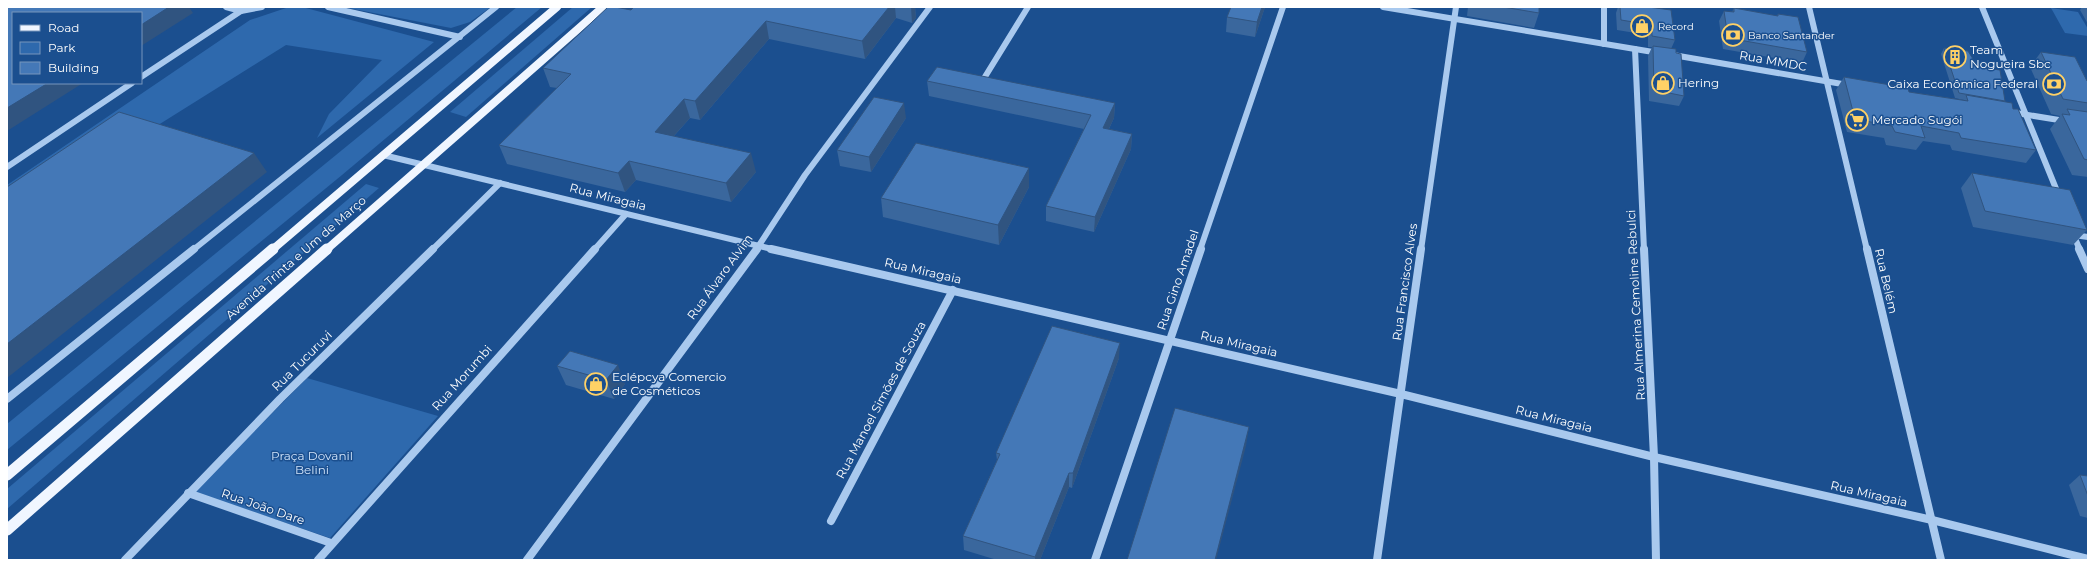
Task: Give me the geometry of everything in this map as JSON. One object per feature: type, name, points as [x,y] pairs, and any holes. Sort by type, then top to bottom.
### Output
[{"type":"main road","name":"Avenida Trinta e Um de Março","points":[[7,475],[557,7]]},
{"type":"main road","name":"Avenida Trinta e Um de Março","points":[[7,530],[422,164],[603,7]]},
{"type":"street","points":[[226,7],[241,11],[262,7]]},
{"type":"street","points":[[142,76],[247,7]]},
{"type":"street","points":[[328,7],[460,37]]},
{"type":"street","points":[[7,398],[496,7]]},
{"type":"street","name":"Rua Álvaro Alvim","points":[[527,560],[759,246],[804,176],[930,7]]},
{"type":"street","points":[[983,80],[1028,7]]},
{"type":"street","name":"Rua Gino Amadel","points":[[1095,560],[1283,7]]},
{"type":"street","name":"Rua MMDC","points":[[1383,7],[1858,86]]},
{"type":"street","name":"Rua Francisco Alves","points":[[1377,560],[1456,7]]},
{"type":"street","points":[[1604,7],[1604,44]]},
{"type":"street","name":"Rua Belém","points":[[1809,7],[1941,560]]},
{"type":"street","points":[[1982,7],[2063,206]]},
{"type":"street","name":"Rua Almerina Cemoline Rebulci","points":[[1635,49],[1654,457],[1656,560]]},
{"type":"street","points":[[7,167],[131,84]]},
{"type":"street","points":[[2004,111],[2073,123]]},
{"type":"street","name":"Rua Miragaia","points":[[383,155],[759,246],[1401,394],[1654,457],[1932,520],[2088,559]]},
{"type":"street","name":"Rua Tucuruvi","points":[[125,560],[188,493],[500,183]]},
{"type":"street","name":"Rua Morumbi","points":[[318,560],[331,543],[626,214]]},
{"type":"street","points":[[2088,237],[2072,231],[2088,269]]},
{"type":"street","name":"Rua Manoel Simões de Souza","points":[[830,521],[953,290]]},
{"type":"street","name":"Rua João Dare","points":[[188,493],[331,543]]},
{"type":"green space","points":[[289,7],[302,7],[434,42],[317,138],[329,114],[382,60],[286,45],[147,132],[7,215],[7,185],[250,20]]},
{"type":"green space","points":[[343,7],[491,7],[470,22],[451,28]]},
{"type":"green space","points":[[517,7],[542,7],[342,175],[7,450],[7,424]]},
{"type":"green space","points":[[573,7],[592,7],[466,117],[450,112]]},
{"type":"green space","points":[[2051,8],[2078,12],[2088,29],[2088,36],[2065,33]]},
{"type":"green space","points":[[366,184],[379,188],[7,509],[7,489]]},
{"type":"green space","name":"Praça Dovanil Belini","points":[[307,378],[438,416],[330,538],[194,492]]},
{"type":"building","points":[[7,7],[169,7],[142,24],[142,12],[12,12],[12,84],[46,84],[7,108]]},
{"type":"building","points":[[608,7],[631,10],[634,7],[889,7],[862,41],[766,21],[695,101],[684,99],[655,132],[751,153],[726,183],[629,161],[618,173],[499,145],[571,74],[543,68]]},
{"type":"building","points":[[1231,7],[1262,7],[1257,22],[1227,17]]},
{"type":"building","points":[[1503,7],[1539,7],[1539,13]]},
{"type":"building","points":[[1620,7],[1648,7],[1671,10],[1675,40],[1652,36],[1652,25],[1621,20]]},
{"type":"building","points":[[1734,8],[1778,16],[1778,14],[1798,17],[1807,52],[1728,38],[1724,11],[1734,12]]},
{"type":"building","points":[[1653,46],[1676,49],[1676,53],[1681,54],[1684,96],[1654,90]]},
{"type":"building","points":[[1944,48],[1968,51],[1978,67],[2000,70],[2005,101],[1959,93]]},
{"type":"building","points":[[2041,52],[2075,57],[2088,81],[2088,103],[2063,99]]},
{"type":"building","points":[[937,67],[1115,103],[1103,128],[1132,134],[1095,217],[1046,206],[1091,115],[927,81]]},
{"type":"building","points":[[1844,77],[1908,88],[1909,92],[1968,101],[1966,95],[2012,103],[2013,109],[2018,109],[2036,150],[1961,138],[1959,133],[1921,126],[1925,138],[1895,132],[1892,126],[1855,119]]},
{"type":"building","points":[[874,97],[904,103],[869,157],[837,150]]},
{"type":"building","points":[[2067,109],[2088,112],[2088,160],[2084,159],[2062,114],[2070,115]]},
{"type":"building","points":[[119,112],[254,153],[7,344],[7,187]]},
{"type":"building","points":[[916,143],[1029,168],[998,225],[881,198]]},
{"type":"building","points":[[1972,173],[2070,190],[2087,230],[1985,211]]},
{"type":"building","points":[[1052,326],[1120,343],[1073,473],[1069,473],[1035,557],[963,536],[1000,454],[996,453]]},
{"type":"building","points":[[570,351],[618,365],[606,380],[557,366]]},
{"type":"building","points":[[1175,408],[1249,427],[1215,560],[1127,560]]},
{"type":"building","points":[[2080,475],[2088,476],[2088,496]]},
{"type":"place","name":"Record","points":[[1642,26]]},
{"type":"place","name":"Banco Santander","points":[[1733,35]]},
{"type":"place","name":"Team Nogueira Sbc","points":[[1955,57]]},
{"type":"place","name":"Hering","points":[[1663,83]]},
{"type":"place","name":"Caixa Econômica Federal","points":[[2054,84]]},
{"type":"place","name":"Mercado Sugói","points":[[1857,120]]},
{"type":"place","name":"Eclépcya Comercio de Cosméticos","points":[[596,384]]}]
